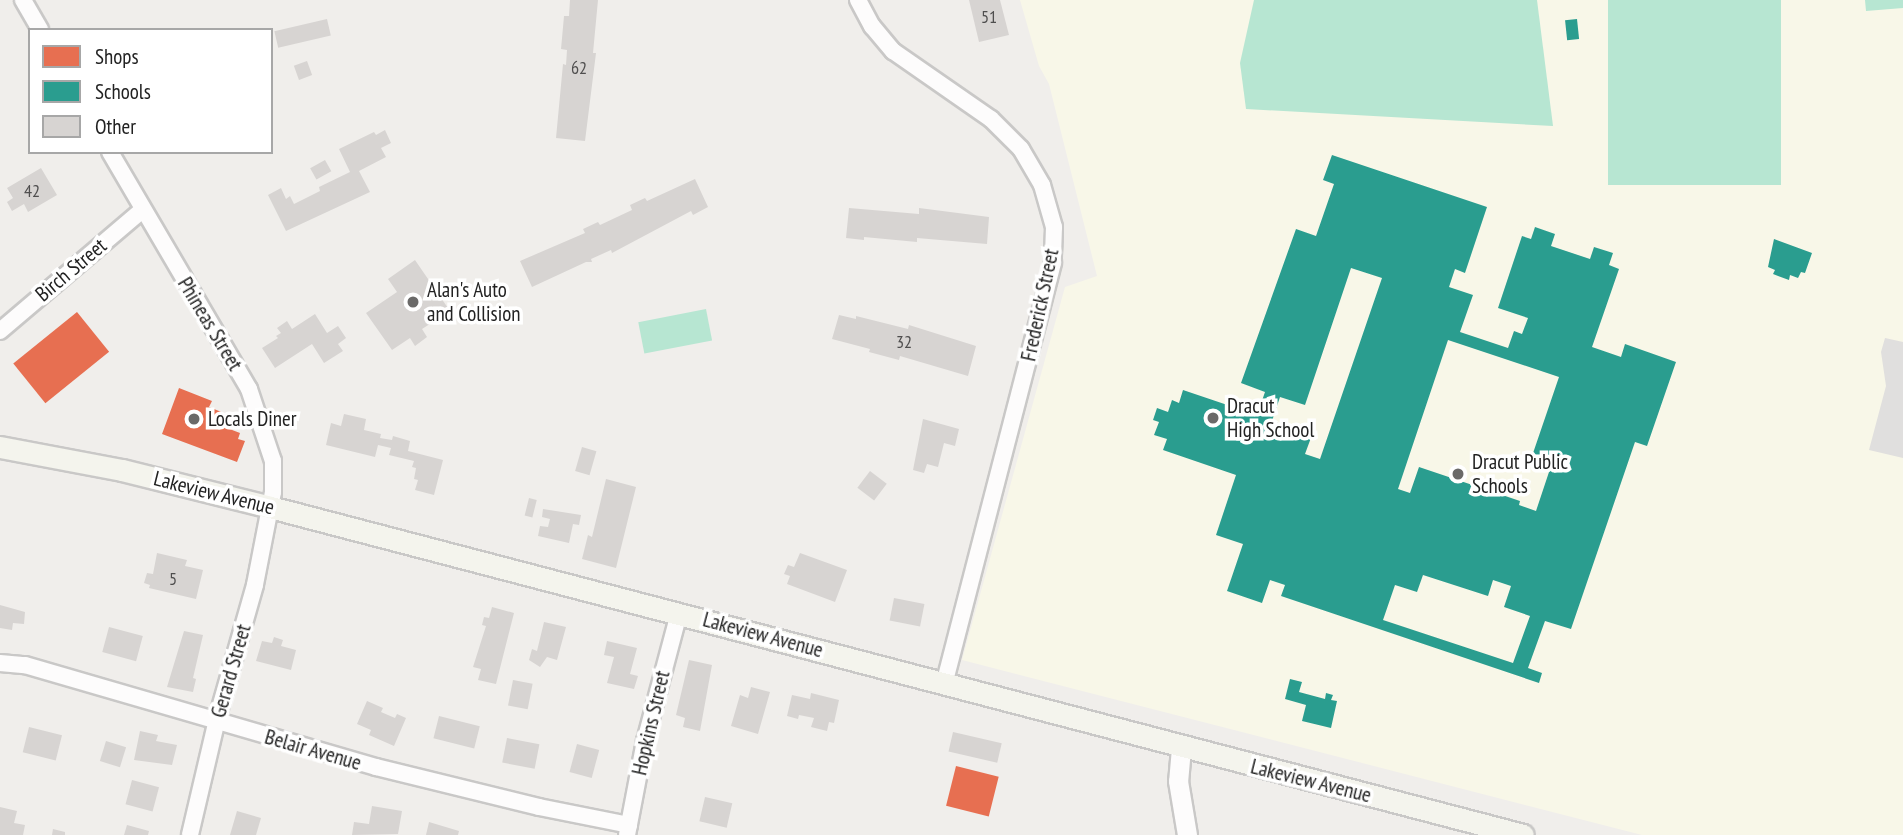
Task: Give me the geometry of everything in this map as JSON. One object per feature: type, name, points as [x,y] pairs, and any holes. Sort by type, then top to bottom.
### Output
[{"type":"main road","name":"Lakeview Avenue","points":[[0,447],[122,470],[270,507],[945,682],[1181,748],[1523,835]]},
{"type":"street","points":[[23,0],[39,28]]},
{"type":"street","name":"Frederick Street","points":[[858,0],[872,26],[893,51],[991,119],[1021,149],[1042,185],[1054,228],[1051,272],[945,682]]},
{"type":"street","name":"Phineas Street","points":[[111,154],[249,389],[273,461],[270,507]]},
{"type":"street","name":"Birch Street","points":[[0,331],[142,210]]},
{"type":"street","name":"Gerard Street","points":[[190,835],[216,723],[255,585],[270,507]]},
{"type":"street","name":"Hopkins Street","points":[[628,830],[645,741],[678,613]]},
{"type":"street","name":"Belair Avenue","points":[[0,663],[25,666],[390,771],[628,830]]},
{"type":"street","points":[[1181,748],[1178,781],[1186,835]]},
{"type":"shaded area","name":"Dracut Public Schools","points":[[1020,0],[1903,0],[1903,835],[1642,835],[962,660],[1065,287],[1097,276],[1049,84],[1039,66]]},
{"type":"shaded area","points":[[1885,338],[1903,342],[1903,458],[1869,450],[1886,386],[1881,352]]},
{"type":"green space","points":[[1254,0],[1537,0],[1553,126],[1246,109],[1240,63]]},
{"type":"green space","points":[[1608,0],[1781,0],[1781,185],[1608,185]]},
{"type":"green space","points":[[1865,0],[1903,0],[1903,8],[1866,11]]},
{"type":"green space","points":[[706,309],[712,340],[644,354],[638,322]]},
{"type":"building: Shops","points":[[77,312],[109,352],[45,403],[13,364]]},
{"type":"building: Shops","name":"Locals Diner","points":[[179,388],[212,401],[209,407],[224,413],[219,425],[240,433],[238,439],[245,441],[237,462],[162,434]]},
{"type":"building: Shops","points":[[956,766],[999,777],[989,816],[946,806]]},
{"type":"building: Schools","points":[[1577,19],[1579,39],[1567,40],[1565,20]]},
{"type":"building: Schools","name":"Dracut High School","points":[[1332,155],[1487,207],[1465,273],[1455,269],[1449,287],[1473,295],[1460,332],[1508,348],[1514,331],[1522,334],[1528,318],[1498,308],[1522,236],[1531,239],[1535,227],[1555,234],[1551,246],[1590,259],[1594,247],[1613,253],[1609,265],[1619,269],[1592,347],[1621,357],[1625,344],[1676,362],[1647,446],[1635,442],[1571,629],[1545,621],[1528,668],[1542,673],[1539,683],[1281,596],[1285,585],[1270,580],[1262,603],[1227,591],[1243,544],[1216,535],[1236,475],[1163,450],[1167,439],[1154,435],[1159,422],[1153,420],[1157,408],[1168,412],[1172,400],[1179,403],[1183,390],[1257,415],[1265,392],[1241,383],[1296,229],[1316,236],[1334,184],[1323,180]],"holes":[[[1351,268],[1382,278],[1320,459],[1305,454],[1312,435],[1272,421],[1280,397],[1305,405]],[[1448,340],[1559,377],[1531,459],[1551,466],[1536,511],[1519,505],[1520,501],[1419,467],[1410,493],[1398,489]],[[1423,575],[1488,596],[1493,580],[1511,586],[1504,607],[1530,616],[1513,663],[1383,620],[1395,585],[1417,592]]]},
{"type":"building: Schools","points":[[1774,239],[1812,253],[1805,273],[1801,272],[1798,278],[1790,275],[1789,280],[1773,274],[1775,270],[1768,267]]},
{"type":"building: Schools","points":[[1290,679],[1302,682],[1299,692],[1325,699],[1326,693],[1333,695],[1331,700],[1337,701],[1331,728],[1302,721],[1306,705],[1285,699]]},
{"type":"building: Other","points":[[570,0],[598,0],[593,53],[596,53],[585,141],[556,138],[563,64],[566,65],[567,50],[561,49],[564,16],[569,16]]},
{"type":"building: Other","points":[[969,0],[1000,0],[1009,35],[979,42]]},
{"type":"building: Other","points":[[327,19],[331,36],[278,48],[274,31]]},
{"type":"building: Other","points":[[307,61],[312,75],[299,80],[294,66]]},
{"type":"building: Other","points":[[385,130],[391,143],[381,148],[386,157],[359,171],[370,192],[286,231],[268,195],[281,188],[286,199],[290,196],[294,204],[320,191],[319,187],[350,172],[339,149],[374,132],[376,135]]},
{"type":"building: Other","points":[[325,160],[331,171],[316,180],[310,168]]},
{"type":"building: Other","points":[[41,168],[57,195],[28,212],[24,204],[12,211],[7,202],[13,198],[7,188]]},
{"type":"building: Other","points":[[695,179],[708,207],[693,215],[691,211],[612,253],[611,250],[591,259],[592,262],[586,262],[532,287],[520,261],[585,233],[583,229],[598,222],[600,225],[632,210],[630,205],[645,198],[647,201]]},
{"type":"building: Other","points":[[849,208],[919,214],[919,208],[989,217],[987,244],[917,238],[917,242],[846,238]]},
{"type":"building: Other","name":"Alan's Auto and Collision","points":[[415,260],[450,311],[422,329],[427,337],[415,346],[410,338],[392,350],[366,313],[397,292],[388,279]]},
{"type":"building: Other","points":[[315,314],[327,333],[338,326],[346,338],[338,344],[343,351],[324,363],[312,344],[275,368],[262,348],[278,338],[276,336],[281,333],[277,328],[287,321],[292,329]]},
{"type":"building: Other","points":[[839,315],[856,319],[856,316],[908,329],[909,325],[976,346],[968,376],[900,356],[899,360],[869,352],[870,349],[832,339]]},
{"type":"building: Other","points":[[344,414],[366,419],[364,430],[381,434],[380,438],[392,440],[393,436],[410,441],[408,451],[443,460],[434,495],[415,490],[418,480],[414,479],[414,461],[389,455],[391,448],[378,445],[375,457],[326,445],[331,423],[341,426]]},
{"type":"building: Other","points":[[923,419],[959,429],[955,446],[944,443],[938,467],[927,464],[924,473],[913,470]]},
{"type":"building: Other","points":[[582,447],[596,451],[590,475],[575,471]]},
{"type":"building: Other","points":[[870,471],[887,484],[874,500],[857,488]]},
{"type":"building: Other","points":[[606,479],[636,487],[616,568],[582,559],[588,535],[592,537]]},
{"type":"building: Other","points":[[529,498],[537,500],[532,517],[525,515]]},
{"type":"building: Other","points":[[543,509],[581,515],[579,525],[573,524],[569,543],[538,536],[540,526],[548,527],[550,519],[542,517]]},
{"type":"building: Other","points":[[157,553],[187,560],[185,566],[203,570],[196,599],[149,588],[150,585],[144,583],[147,573],[153,574]]},
{"type":"building: Other","points":[[800,553],[847,570],[835,602],[787,584],[790,576],[784,574],[788,565],[794,567]]},
{"type":"building: Other","points":[[894,598],[924,604],[920,626],[890,621]]},
{"type":"building: Other","points":[[0,605],[25,612],[24,624],[13,623],[12,630],[0,628]]},
{"type":"building: Other","points":[[492,607],[514,613],[496,684],[478,680],[481,669],[473,667],[486,626],[482,625],[484,617],[489,618]]},
{"type":"building: Other","points":[[544,622],[566,627],[557,660],[547,657],[540,667],[529,660],[532,649],[537,651]]},
{"type":"building: Other","points":[[109,627],[143,636],[136,661],[102,652]]},
{"type":"building: Other","points":[[184,631],[203,635],[193,678],[196,679],[193,692],[167,687]]},
{"type":"building: Other","points":[[274,637],[283,640],[281,646],[296,650],[291,670],[256,661],[262,641],[272,643]]},
{"type":"building: Other","points":[[607,641],[637,648],[630,674],[638,676],[634,689],[607,683],[614,657],[604,655]]},
{"type":"building: Other","points":[[689,660],[712,665],[700,731],[683,727],[685,718],[676,715]]},
{"type":"building: Other","points":[[513,680],[533,684],[528,709],[508,706]]},
{"type":"building: Other","points":[[751,687],[770,692],[758,734],[731,726],[740,695],[748,698]]},
{"type":"building: Other","points":[[811,693],[839,700],[834,723],[829,722],[827,731],[811,727],[814,718],[799,715],[798,719],[787,716],[792,695],[810,699]]},
{"type":"building: Other","points":[[367,701],[383,708],[381,712],[395,718],[397,714],[406,718],[394,746],[369,735],[371,730],[357,724]]},
{"type":"building: Other","points":[[439,716],[480,726],[474,748],[433,738]]},
{"type":"building: Other","points":[[29,727],[62,735],[56,760],[23,752]]},
{"type":"building: Other","points":[[140,731],[158,735],[156,741],[177,745],[172,765],[134,760]]},
{"type":"building: Other","points":[[953,732],[1002,743],[997,763],[949,751]]},
{"type":"building: Other","points":[[507,738],[539,744],[535,769],[502,763]]},
{"type":"building: Other","points":[[106,741],[126,747],[120,767],[100,761]]},
{"type":"building: Other","points":[[577,744],[599,750],[592,778],[569,772]]},
{"type":"building: Other","points":[[132,780],[159,787],[153,811],[126,804]]},
{"type":"building: Other","points":[[705,797],[732,803],[727,828],[699,821]]},
{"type":"building: Other","points":[[372,806],[402,811],[398,834],[352,835],[354,822],[369,824]]},
{"type":"building: Other","points":[[0,807],[17,811],[14,823],[25,825],[23,835],[0,835]]},
{"type":"building: Other","points":[[237,811],[261,818],[256,835],[230,835]]},
{"type":"building: Other","points":[[429,822],[459,831],[458,835],[426,835]]},
{"type":"building: Other","points":[[127,825],[149,831],[148,835],[124,835]]},
{"type":"building: Other","points":[[53,829],[65,832],[65,835],[52,835]]},
{"type":"place","name":"Alan's Auto and Collision","points":[[413,302]]},
{"type":"place","name":"Dracut High School","points":[[1213,418]]},
{"type":"place","name":"Locals Diner","points":[[194,419]]},
{"type":"place","name":"Dracut Public Schools","points":[[1458,474]]}]
